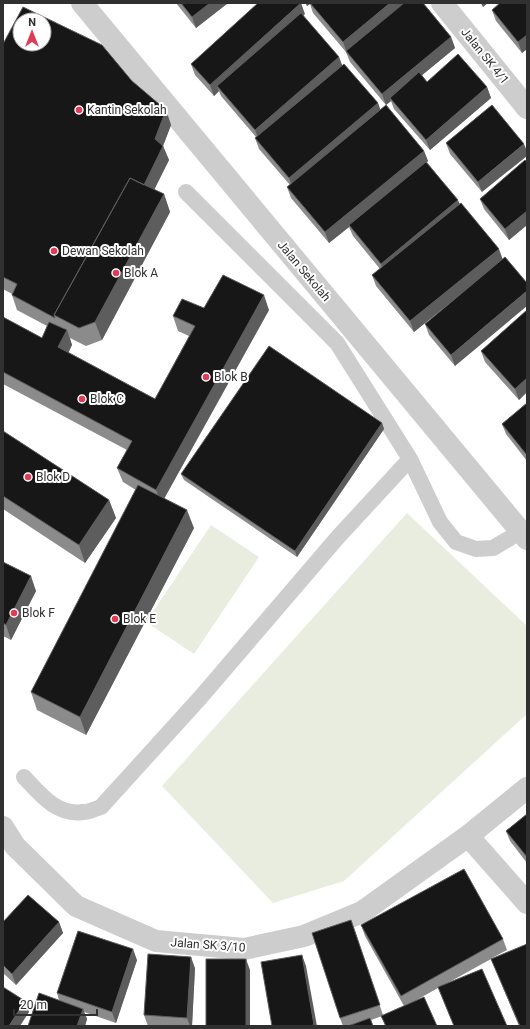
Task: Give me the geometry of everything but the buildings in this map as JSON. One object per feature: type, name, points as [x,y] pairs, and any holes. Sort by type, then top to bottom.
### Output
[{"type":"street","name":"Jalan Sekolah","points":[[82,3],[524,536]]},
{"type":"street","name":"Jalan SK 4/1","points":[[442,3],[527,108]]},
{"type":"street","name":"Jalan SK 3/10","points":[[3,827],[15,846],[76,906],[156,941],[244,949],[304,936],[362,912],[468,836],[527,788]]},
{"type":"street","points":[[468,836],[527,903]]},
{"type":"lane","points":[[186,192],[337,343],[410,459],[440,522],[456,542],[476,549],[493,548],[524,536]]},
{"type":"lane","points":[[24,776],[44,798],[62,811],[82,813],[101,807],[200,698],[338,537],[410,459]]},
{"type":"shaded area","points":[[407,513],[527,626],[527,714],[344,881],[273,903],[162,786]]},
{"type":"shaded area","points":[[211,525],[259,557],[194,654],[146,622]]},
{"type":"place","name":"Kantin Sekolah","points":[[79,110]]},
{"type":"place","name":"Dewan Sekolah","points":[[54,251]]},
{"type":"place","name":"Blok A","points":[[116,273]]},
{"type":"place","name":"Blok B","points":[[206,377]]},
{"type":"place","name":"Blok C","points":[[82,399]]},
{"type":"place","name":"Blok D","points":[[28,477]]},
{"type":"place","name":"Blok F","points":[[14,613]]},
{"type":"place","name":"Blok E","points":[[115,619]]}]
